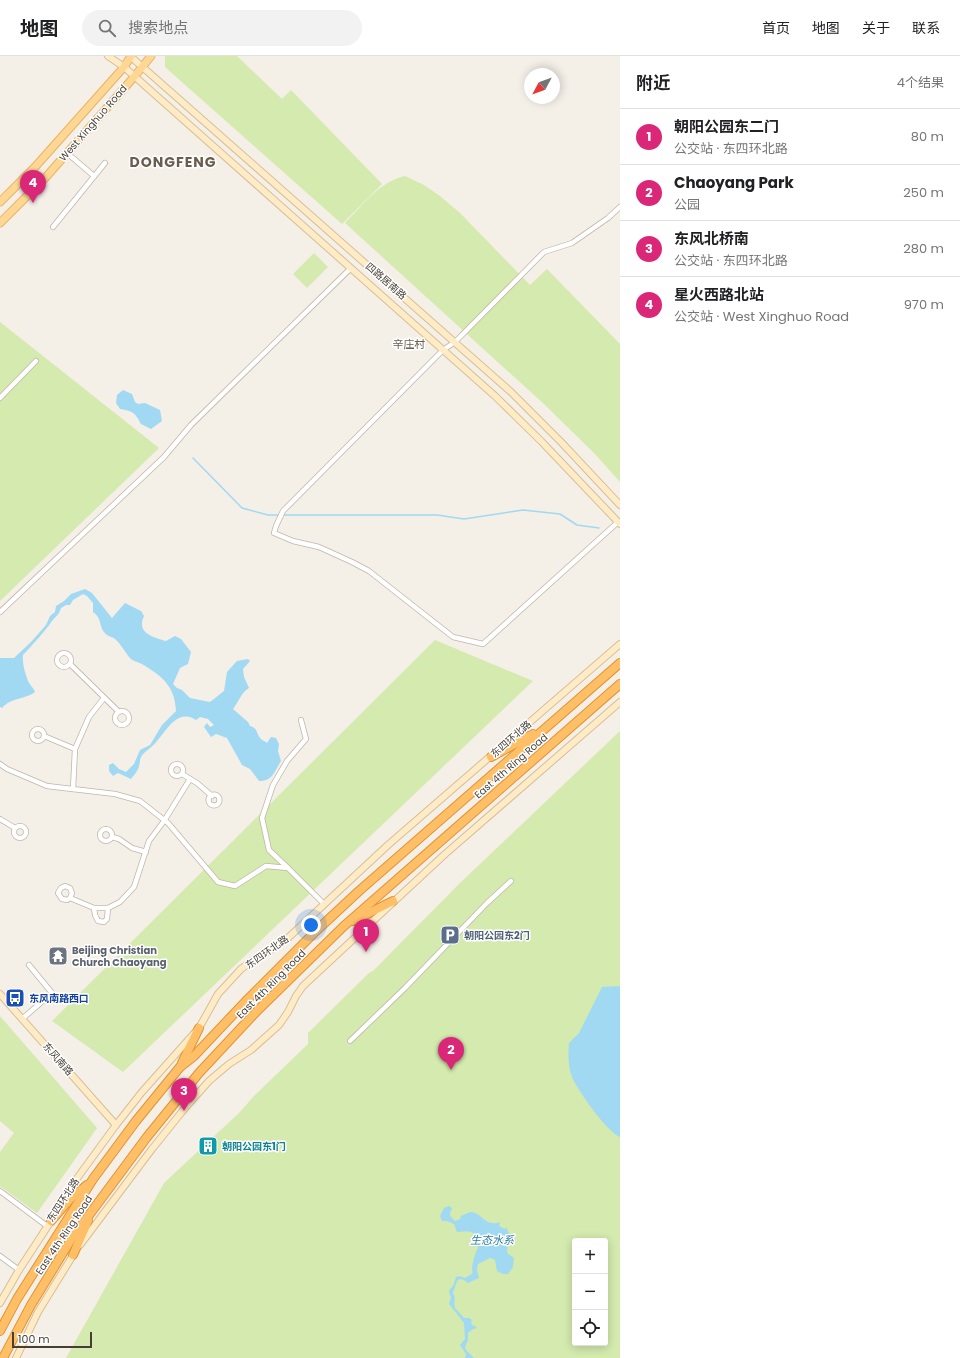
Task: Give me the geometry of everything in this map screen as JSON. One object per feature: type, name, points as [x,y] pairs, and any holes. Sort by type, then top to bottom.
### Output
[{"type":"highway","name":"East 4th Ring Road","points":[[0,1331],[17,1299],[93,1179],[136,1121],[180,1067],[194,1056],[306,941],[359,891],[620,663]]},
{"type":"highway","name":"East 4th Ring Road","points":[[3,1358],[31,1305],[72,1238],[147,1137],[199,1073],[256,1012],[344,926],[620,684]]},
{"type":"highway","points":[[490,757],[546,727]]},
{"type":"highway","points":[[344,926],[393,901]]},
{"type":"highway","points":[[180,1067],[199,1028]]},
{"type":"highway","points":[[49,1224],[71,1198],[93,1179]]},
{"type":"highway","points":[[73,1255],[96,1204]]},
{"type":"main road","name":"West Xinghuo Road","points":[[0,202],[35,167],[124,67],[131,56]]},
{"type":"main road","name":"West Xinghuo Road","points":[[0,223],[46,177],[151,56]]},
{"type":"street","points":[[108,56],[124,67],[134,77],[351,268],[443,350],[495,396],[541,441],[619,523],[483,644],[453,637],[369,571],[319,547],[293,541],[274,533],[276,526],[284,511],[443,350],[454,342],[544,252],[572,243],[608,218],[620,207]]},
{"type":"street","name":"四路居南路","points":[[131,56],[142,68],[517,398],[562,443],[620,506]]},
{"type":"street","points":[[67,153],[94,176]]},
{"type":"street","points":[[54,227],[105,162]]},
{"type":"street","points":[[0,612],[164,458],[191,425],[351,268]]},
{"type":"street","points":[[0,398],[36,361]]},
{"type":"street","name":"东四环北路","points":[[0,1303],[19,1270],[49,1224],[59,1204],[116,1125],[142,1092],[199,1028],[218,994],[241,969],[277,946],[388,845],[620,644]]},
{"type":"street","points":[[70,664],[119,712]]},
{"type":"street","points":[[73,789],[75,749],[89,717],[104,698]]},
{"type":"street","points":[[16,1358],[38,1312],[73,1255],[152,1149],[209,1081],[229,1064],[265,1039],[279,1025],[302,986],[393,901],[620,702]]},
{"type":"street","points":[[301,720],[306,739],[288,761],[273,785],[262,818],[269,850],[324,904]]},
{"type":"street","points":[[44,736],[75,749]]},
{"type":"street","points":[[1,766],[46,786],[115,794],[140,801],[164,821],[218,882],[235,886],[266,866],[288,868]]},
{"type":"street","points":[[182,774],[190,778],[212,796]]},
{"type":"street","points":[[70,898],[94,908],[108,908],[120,902],[134,887],[149,841],[164,821],[190,778]]},
{"type":"street","points":[[0,818],[15,828]]},
{"type":"street","points":[[112,837],[119,839],[132,848],[146,852]]},
{"type":"street","points":[[350,1040],[405,988],[487,903],[511,881]]},
{"type":"street","points":[[94,908],[98,921],[104,922],[107,919],[108,908]]},
{"type":"street","points":[[22,1019],[52,993],[29,965]]},
{"type":"street","name":"东风南路","points":[[0,994],[116,1125]]},
{"type":"street","points":[[0,1191],[49,1224]]},
{"type":"street","points":[[0,1256],[19,1270]]},
{"type":"green space","points":[[165,56],[237,56],[282,99],[291,90],[382,184],[342,224],[165,67]]},
{"type":"green space","points":[[405,176],[424,185],[460,213],[530,285],[547,269],[620,344],[620,482],[595,454],[545,405],[345,223],[379,189],[387,183]]},
{"type":"green space","points":[[314,253],[328,267],[307,288],[293,274]]},
{"type":"green space","points":[[0,322],[159,448],[0,601]]},
{"type":"green space","points":[[435,640],[533,681],[123,1072],[52,1021]]},
{"type":"green space","points":[[620,731],[620,1358],[66,1358],[164,1183],[239,1113],[254,1096],[308,1044],[308,1033],[369,973],[373,971],[460,883]]},
{"type":"green space","points":[[0,1016],[97,1128],[37,1213],[0,1186],[0,1152],[14,1133],[0,1121]]},
{"type":"water","points":[[123,390],[132,394],[135,402],[138,404],[145,403],[160,410],[162,421],[151,429],[141,424],[133,413],[128,410],[120,409],[116,403],[117,395]]},
{"type":"water","points":[[85,589],[92,593],[112,618],[125,603],[141,611],[144,616],[142,627],[151,636],[166,641],[175,636],[181,639],[191,652],[188,664],[180,668],[173,684],[190,698],[210,702],[224,691],[227,672],[237,661],[248,659],[250,661],[243,669],[244,677],[249,688],[242,695],[233,709],[256,730],[262,740],[267,743],[271,737],[276,738],[279,744],[278,751],[281,761],[270,778],[264,781],[259,781],[250,769],[242,765],[227,738],[216,734],[211,737],[204,727],[207,723],[210,727],[214,725],[208,719],[200,717],[196,720],[188,717],[182,717],[175,720],[143,754],[138,770],[131,779],[118,773],[113,776],[109,771],[109,765],[113,763],[119,769],[126,772],[134,764],[140,750],[150,745],[162,725],[176,711],[175,702],[170,688],[156,673],[142,664],[132,660],[114,638],[104,632],[98,618],[93,612],[93,603],[83,594],[73,600],[70,605],[66,605],[61,608],[42,635],[23,655],[23,665],[26,675],[35,692],[31,695],[14,700],[2,708],[0,707],[0,658],[14,658],[46,625],[50,616],[55,612],[56,606],[71,594]]},
{"type":"water","points":[[620,986],[620,1137],[614,1134],[601,1120],[580,1092],[572,1077],[568,1056],[569,1043],[579,1033],[602,987]]},
{"type":"water","name":"生态水系","points":[[449,1206],[452,1210],[450,1212],[450,1216],[455,1221],[460,1219],[461,1216],[474,1212],[491,1223],[500,1222],[499,1226],[505,1229],[506,1227],[509,1233],[507,1253],[514,1258],[513,1267],[508,1274],[503,1274],[497,1271],[495,1260],[490,1258],[478,1264],[477,1270],[479,1278],[468,1283],[460,1279],[457,1281],[453,1293],[455,1298],[455,1308],[464,1318],[469,1318],[472,1320],[472,1325],[477,1328],[468,1333],[468,1340],[465,1347],[474,1358],[465,1358],[466,1354],[460,1345],[465,1339],[464,1323],[449,1304],[451,1298],[449,1292],[456,1277],[459,1276],[465,1278],[472,1274],[475,1254],[478,1248],[475,1235],[473,1233],[457,1232],[454,1224],[447,1221],[442,1221],[440,1216],[444,1208]]},
{"type":"waterway","points":[[193,458],[242,508],[268,515],[279,515]]},
{"type":"waterway","points":[[283,515],[437,515],[464,519],[523,510],[560,514],[577,525],[599,528]]},
{"type":"place","name":"星火西路北站","points":[[33,203]]},
{"type":"place","name":"朝阳公园东2门","points":[[450,935]]},
{"type":"place","name":"朝阳公园东二门","points":[[366,952]]},
{"type":"place","name":"Beijing Christian Church Chaoyang","points":[[58,956]]},
{"type":"place","name":"东风南路西口","points":[[15,998]]},
{"type":"place","name":"Chaoyang Park","points":[[451,1070]]},
{"type":"place","name":"东风北桥南","points":[[184,1111]]},
{"type":"place","name":"朝阳公园东1门","points":[[208,1146]]},
{"type":"district","name":"DONGFENG","points":[[173,162]]},
{"type":"district","name":"辛庄村","points":[[409,344]]}]
